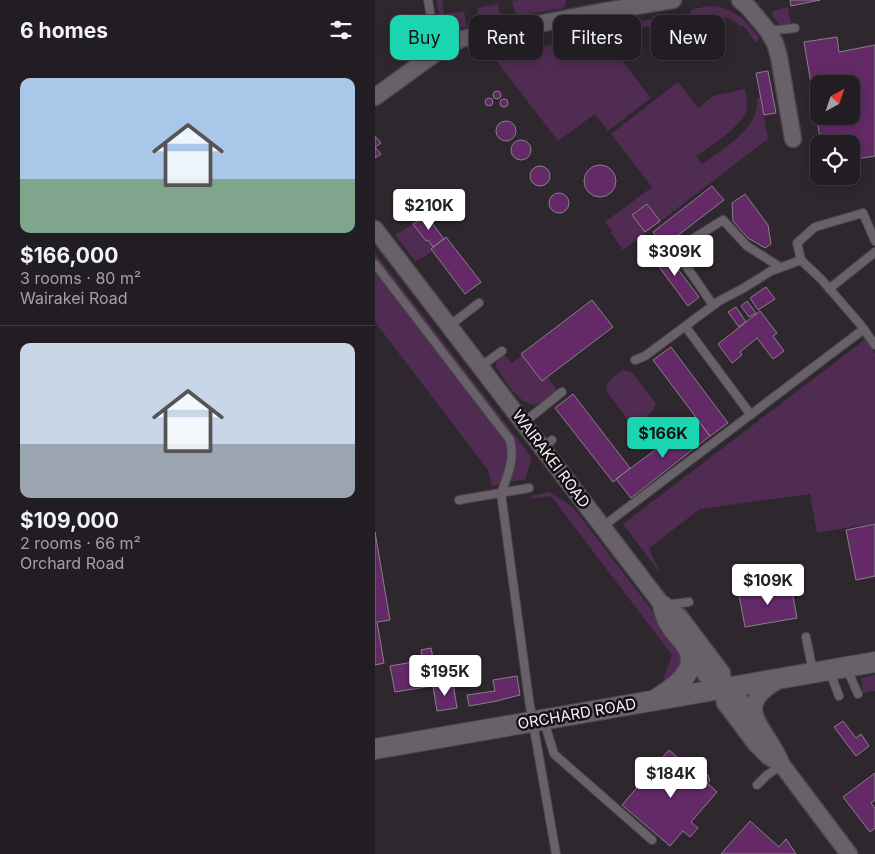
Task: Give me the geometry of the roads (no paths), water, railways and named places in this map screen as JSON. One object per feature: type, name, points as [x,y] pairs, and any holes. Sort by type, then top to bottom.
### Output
[{"type":"street","points":[[459,40],[600,12],[673,0]]},
{"type":"street","points":[[740,0],[768,31],[779,57],[793,139]]},
{"type":"street","points":[[375,97],[426,60]]},
{"type":"street","name":"WAIRAKEI ROAD","points":[[375,229],[523,423],[547,444],[602,527],[663,606],[679,616],[722,673],[725,703],[756,744],[781,765],[845,852]]},
{"type":"street","points":[[663,606],[669,623],[710,680],[735,695],[755,717],[776,750],[781,765]]},
{"type":"street","points":[[654,700],[678,684],[686,674],[691,660],[690,653]]},
{"type":"street","name":"ORCHARD ROAD","points":[[375,748],[875,662]]},
{"type":"street","name":"ORCHARD ROAD","points":[[755,717],[753,710],[759,695],[766,687],[779,680]]},
{"type":"lane","points":[[428,0],[431,15]]},
{"type":"lane","points":[[768,31],[795,28]]},
{"type":"lane","points":[[875,241],[863,213],[815,227],[797,243],[801,260],[821,279],[875,345]]},
{"type":"lane","points":[[713,305],[675,250],[723,220],[747,246],[780,267]]},
{"type":"lane","points":[[829,289],[875,252]]},
{"type":"lane","points":[[635,360],[645,356],[713,305],[742,290],[771,271],[801,260]]},
{"type":"lane","points":[[375,264],[509,440],[512,447],[510,471],[501,493],[538,720],[539,756],[556,854]]},
{"type":"lane","points":[[449,326],[479,303]]},
{"type":"lane","points":[[685,326],[751,414]]},
{"type":"lane","points":[[602,527],[863,329]]},
{"type":"lane","points":[[481,367],[502,351]]},
{"type":"lane","points":[[523,423],[562,392]]},
{"type":"lane","points":[[459,500],[529,488]]},
{"type":"lane","points":[[663,606],[689,602]]},
{"type":"lane","points":[[806,638],[829,670],[839,696]]},
{"type":"lane","points":[[829,670],[858,694]]},
{"type":"lane","points":[[538,720],[554,754],[651,840]]},
{"type":"lane","points":[[757,785],[781,765]]}]
